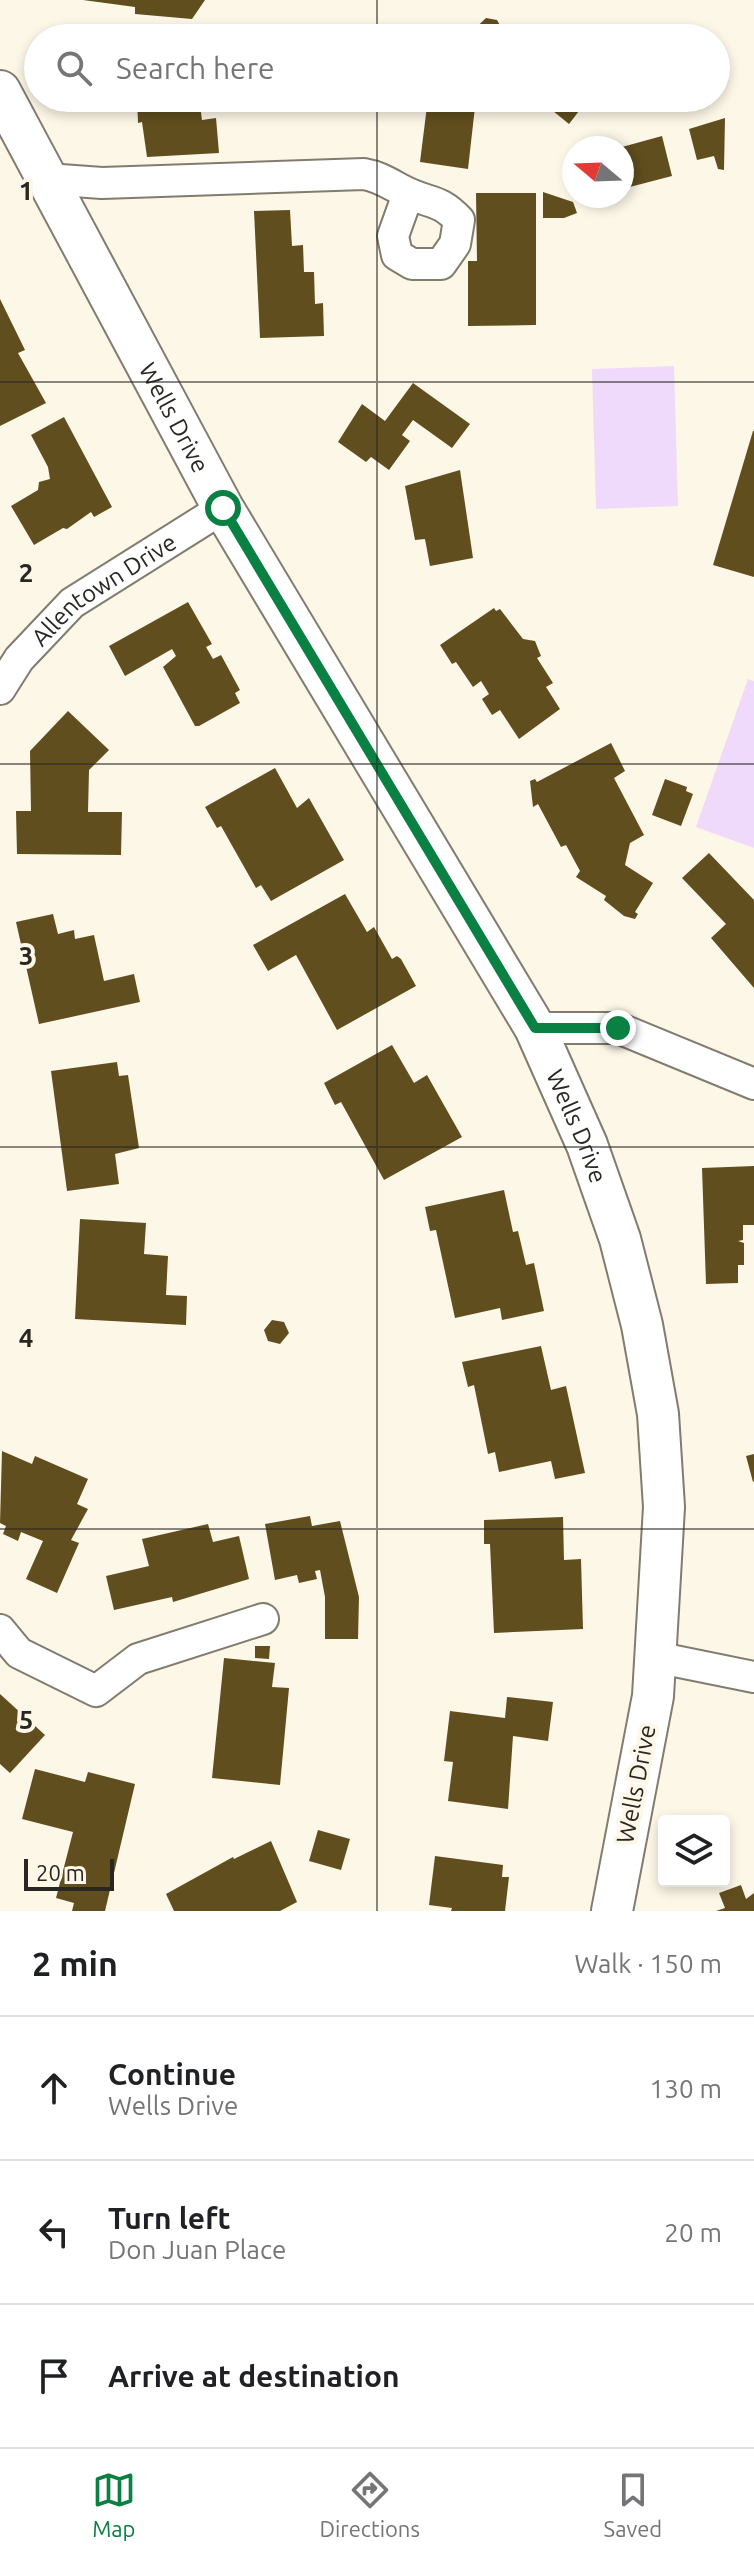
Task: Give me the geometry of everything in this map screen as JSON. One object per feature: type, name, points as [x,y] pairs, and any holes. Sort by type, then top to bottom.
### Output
[{"type":"main road","name":"Wells Drive","points":[[0,91],[223,508],[535,1028],[587,1145],[620,1239],[645,1340],[658,1414],[664,1507],[653,1696],[612,1911]]},
{"type":"street","points":[[47,179],[102,183],[364,174],[389,181],[408,194]]},
{"type":"street","name":"Allentown Drive","points":[[0,689],[19,659],[72,603],[223,508]]},
{"type":"street","points":[[535,1028],[618,1028],[754,1084]]},
{"type":"street","points":[[0,1630],[19,1653],[96,1691],[138,1659],[263,1619]]},
{"type":"street","points":[[655,1657],[754,1677]]},
{"type":"shaded area","points":[[674,366],[678,506],[596,509],[592,369]]},
{"type":"shaded area","points":[[748,679],[754,681],[754,848],[696,827]]},
{"type":"building","points":[[83,0],[205,0],[192,19],[135,14],[135,7]]},
{"type":"building","points":[[486,18],[497,20],[499,24],[480,24]]},
{"type":"building","points":[[138,112],[201,112],[202,120],[216,118],[219,153],[147,157],[142,122],[138,123]]},
{"type":"building","points":[[426,112],[474,112],[468,169],[420,162]]},
{"type":"building","points":[[554,112],[578,112],[569,124]]},
{"type":"building","points":[[725,118],[724,170],[718,169],[714,156],[697,160],[689,129]]},
{"type":"building","points":[[662,136],[672,176],[634,186],[634,144]]},
{"type":"building","points":[[543,192],[562,198],[562,208],[575,208],[577,213],[564,218],[543,218]]},
{"type":"building","points":[[476,193],[536,193],[536,325],[468,326],[468,261],[477,261]]},
{"type":"building","points":[[290,210],[292,246],[303,245],[304,272],[314,272],[315,304],[323,303],[324,336],[260,338],[254,211]]},
{"type":"building","points":[[0,299],[25,350],[18,353],[46,403],[0,426]]},
{"type":"building","points":[[413,383],[470,424],[452,448],[413,420],[402,435],[410,441],[389,470],[371,457],[366,462],[338,442],[362,404],[385,421]]},
{"type":"building","points":[[64,417],[112,507],[94,517],[91,512],[67,529],[63,528],[34,545],[11,506],[38,490],[39,482],[50,479],[48,467],[31,435]]},
{"type":"building","points":[[754,431],[754,577],[713,565]]},
{"type":"building","points":[[460,470],[473,558],[430,566],[425,539],[415,540],[405,486]]},
{"type":"building","points":[[188,602],[212,644],[206,647],[213,659],[221,655],[240,690],[235,693],[240,703],[199,726],[195,726],[163,667],[176,656],[172,649],[125,676],[109,646]]},
{"type":"building","points":[[494,608],[496,611],[500,609],[523,639],[535,641],[541,656],[537,658],[553,683],[546,687],[560,709],[519,739],[500,710],[492,715],[482,699],[489,694],[481,681],[473,687],[440,645]]},
{"type":"building","points":[[68,711],[109,750],[89,770],[88,812],[122,812],[121,855],[17,854],[16,811],[31,811],[30,751]]},
{"type":"building","points":[[611,743],[625,771],[614,778],[644,835],[630,843],[625,865],[653,883],[635,912],[638,914],[635,919],[624,916],[604,900],[606,896],[576,877],[580,871],[566,845],[561,847],[538,804],[533,807],[530,781],[535,779],[537,782]]},
{"type":"building","points":[[275,768],[297,808],[309,798],[344,860],[271,901],[261,885],[256,888],[221,826],[217,828],[205,807]]},
{"type":"building","points":[[665,779],[687,787],[686,791],[693,794],[681,826],[652,815]]},
{"type":"building","points":[[709,853],[754,900],[754,988],[711,938],[726,924],[682,878]]},
{"type":"building","points":[[345,894],[367,932],[374,927],[392,959],[397,956],[401,959],[416,986],[337,1030],[296,955],[268,971],[253,945]]},
{"type":"building","points":[[53,914],[58,934],[74,930],[75,939],[94,935],[104,981],[134,974],[140,1002],[39,1024],[16,922]]},
{"type":"building","points":[[392,1045],[414,1083],[427,1075],[462,1137],[384,1180],[341,1102],[335,1105],[324,1083]]},
{"type":"building","points":[[117,1062],[119,1076],[128,1075],[139,1148],[115,1154],[119,1184],[67,1191],[51,1071]]},
{"type":"building","points":[[754,1166],[754,1225],[743,1225],[743,1240],[738,1241],[744,1243],[744,1265],[738,1265],[738,1283],[706,1284],[702,1168]]},
{"type":"building","points":[[504,1190],[513,1232],[518,1231],[526,1265],[534,1263],[544,1311],[502,1320],[500,1308],[455,1318],[436,1230],[430,1231],[425,1207]]},
{"type":"building","points":[[80,1219],[146,1223],[144,1254],[168,1256],[166,1295],[187,1296],[186,1325],[75,1319]]},
{"type":"building","points":[[272,1320],[284,1322],[289,1333],[280,1344],[268,1341],[264,1330]]},
{"type":"building","points":[[541,1346],[551,1390],[566,1386],[585,1473],[555,1479],[551,1461],[499,1472],[495,1452],[488,1454],[474,1385],[468,1387],[462,1362]]},
{"type":"building","points":[[2,1451],[32,1464],[35,1456],[88,1479],[77,1504],[88,1509],[71,1540],[79,1543],[57,1593],[26,1579],[43,1541],[21,1532],[18,1541],[3,1534],[6,1526],[0,1523]]},
{"type":"building","points":[[754,1454],[754,1481],[753,1482],[746,1456]]},
{"type":"building","points":[[310,1516],[312,1526],[340,1521],[359,1597],[358,1639],[325,1639],[325,1597],[320,1570],[315,1571],[317,1579],[299,1583],[297,1575],[275,1580],[265,1524]]},
{"type":"building","points":[[563,1517],[564,1560],[581,1559],[583,1629],[494,1633],[490,1544],[484,1544],[484,1520]]},
{"type":"building","points":[[208,1524],[213,1542],[239,1536],[249,1579],[173,1602],[172,1597],[114,1610],[106,1576],[149,1566],[142,1539]]},
{"type":"building","points":[[255,1646],[270,1646],[269,1659],[255,1658]]},
{"type":"building","points":[[224,1658],[275,1663],[272,1687],[289,1688],[280,1785],[212,1778]]},
{"type":"building","points":[[0,1694],[45,1735],[10,1773],[0,1764]]},
{"type":"building","points":[[507,1697],[553,1702],[548,1741],[513,1736],[508,1809],[448,1801],[453,1762],[444,1761],[450,1711],[505,1718]]},
{"type":"building","points":[[35,1769],[85,1782],[88,1772],[135,1784],[105,1911],[72,1911],[74,1903],[56,1898],[73,1832],[22,1819]]},
{"type":"building","points":[[318,1830],[350,1839],[341,1870],[309,1861]]},
{"type":"building","points":[[271,1841],[297,1902],[280,1911],[174,1911],[166,1894],[233,1857]]},
{"type":"building","points":[[435,1856],[503,1865],[502,1877],[509,1877],[505,1911],[451,1911],[452,1908],[429,1905]]},
{"type":"building","points":[[741,1885],[746,1899],[754,1893],[754,1911],[716,1911],[725,1908],[719,1893]]},
{"type":"route","points":[[223,508],[535,1028],[618,1028]]}]
